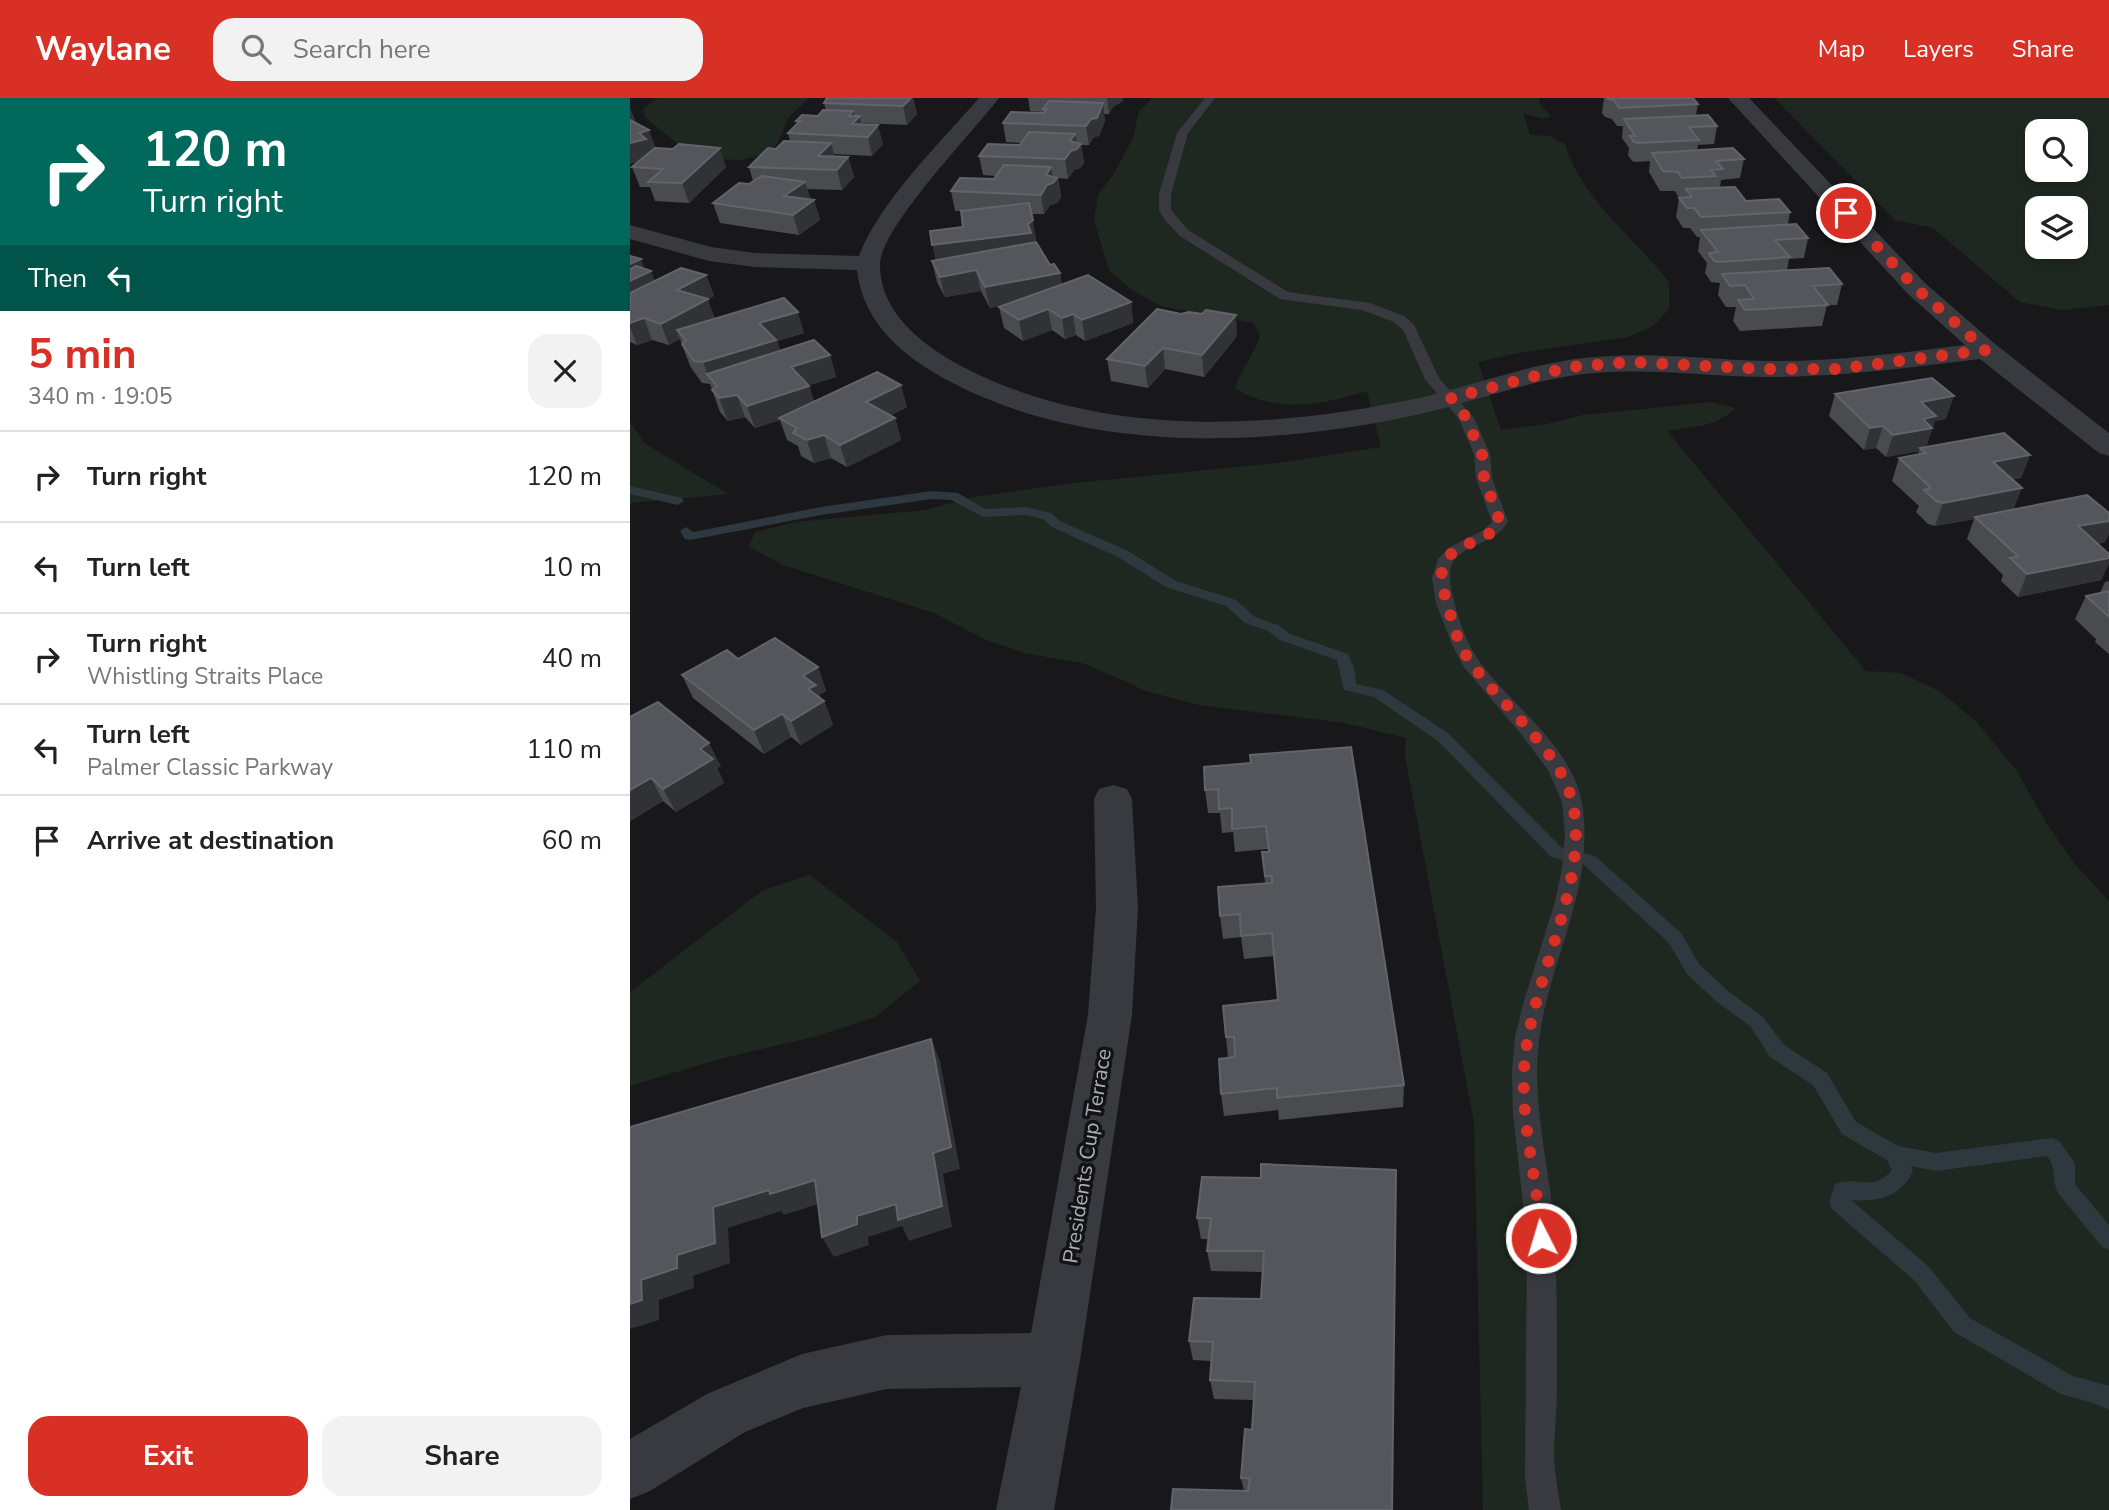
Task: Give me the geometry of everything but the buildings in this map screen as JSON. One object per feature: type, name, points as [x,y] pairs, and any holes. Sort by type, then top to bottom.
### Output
[{"type":"street","points":[[989,98],[886,224],[868,263],[875,296],[890,325],[916,351],[952,374],[995,393],[1042,408],[1139,425],[1250,429],[1315,425],[1451,398],[1569,367],[1630,362],[1764,369],[1837,369],[1986,350]]},
{"type":"street","points":[[1738,98],[1916,288],[1986,350],[2109,447]]},
{"type":"street","points":[[630,232],[720,256],[755,260],[868,263]]},
{"type":"street","name":"Presidents Cup Terrace","points":[[1025,1510],[1053,1360],[1110,1015],[1117,908],[1113,799]]},
{"type":"street","points":[[630,1471],[726,1413],[802,1381],[887,1362],[1053,1360]]},
{"type":"lane","points":[[1210,98],[1188,125],[1180,140],[1163,202],[1171,220],[1184,233],[1230,265],[1284,296],[1365,306],[1399,318],[1416,338],[1432,379],[1462,410],[1482,454],[1484,478],[1500,522],[1488,536],[1459,548],[1447,558],[1442,569],[1445,595],[1459,644],[1470,662],[1530,731],[1564,778],[1572,800],[1576,849],[1570,883],[1528,1034],[1524,1070],[1541,1238],[1542,1404],[1539,1459],[1545,1510]]},
{"type":"shaded area","points":[[658,98],[809,98],[789,117],[776,146],[760,155],[741,160],[715,159],[679,145],[645,117],[643,109]]},
{"type":"shaded area","points":[[1153,98],[1540,98],[1539,103],[1551,116],[1543,119],[1523,113],[1530,135],[1550,136],[1565,144],[1583,183],[1669,282],[1669,309],[1653,326],[1628,337],[1518,353],[1478,362],[1501,430],[1547,424],[1583,415],[1711,402],[1735,408],[1712,423],[1667,431],[1866,671],[1901,673],[1939,691],[1976,721],[2016,770],[2047,824],[2074,863],[2109,901],[2109,1510],[1483,1510],[1474,1123],[1405,756],[1406,738],[1345,723],[1199,705],[1146,691],[1086,664],[1025,653],[986,640],[934,613],[783,565],[748,546],[756,532],[795,522],[926,510],[974,497],[1074,483],[1286,462],[1381,447],[1367,391],[1300,405],[1250,396],[1235,388],[1260,336],[1253,323],[1160,306],[1132,290],[1109,270],[1094,220],[1098,195],[1113,175],[1133,138],[1139,111]]},
{"type":"shaded area","points":[[1774,98],[2109,98],[2109,305],[2062,310],[2020,302],[1933,228],[1895,220]]},
{"type":"shaded area","points":[[630,421],[644,443],[728,494],[630,503]]},
{"type":"shaded area","points":[[810,875],[897,942],[920,981],[875,1017],[817,1036],[719,1059],[630,1086],[630,992],[763,890]]},
{"type":"waterway","points":[[630,490],[678,501]]},
{"type":"waterway","points":[[686,531],[690,536],[821,511],[932,495],[954,496],[983,513],[1026,511],[1047,516],[1056,524],[1123,554],[1171,584],[1231,603],[1250,620],[1273,628],[1285,637],[1343,657],[1348,671],[1349,687],[1378,693],[1443,737],[1557,853],[1589,860],[1675,938],[1693,969],[1723,997],[1756,1021],[1777,1051],[1820,1079],[1849,1128],[1894,1154]]},
{"type":"waterway","points":[[1894,1154],[1936,1162],[2052,1147],[2065,1165],[2065,1187],[2109,1240]]},
{"type":"waterway","points":[[1894,1154],[1903,1171],[1890,1186],[1877,1191],[1842,1190],[1839,1202],[1921,1273],[1962,1325],[2069,1386],[2105,1395],[2109,1399]]},
{"type":"route","points":[[1541,1238],[1524,1070],[1528,1034],[1570,883],[1576,849],[1576,825],[1572,800],[1564,778],[1530,731],[1470,662],[1459,644],[1445,595],[1442,569],[1447,558],[1459,548],[1488,536],[1500,522],[1484,478],[1482,454],[1462,410],[1451,398],[1569,367],[1630,362],[1764,369],[1837,369],[1986,350],[1916,288],[1846,213]]}]
